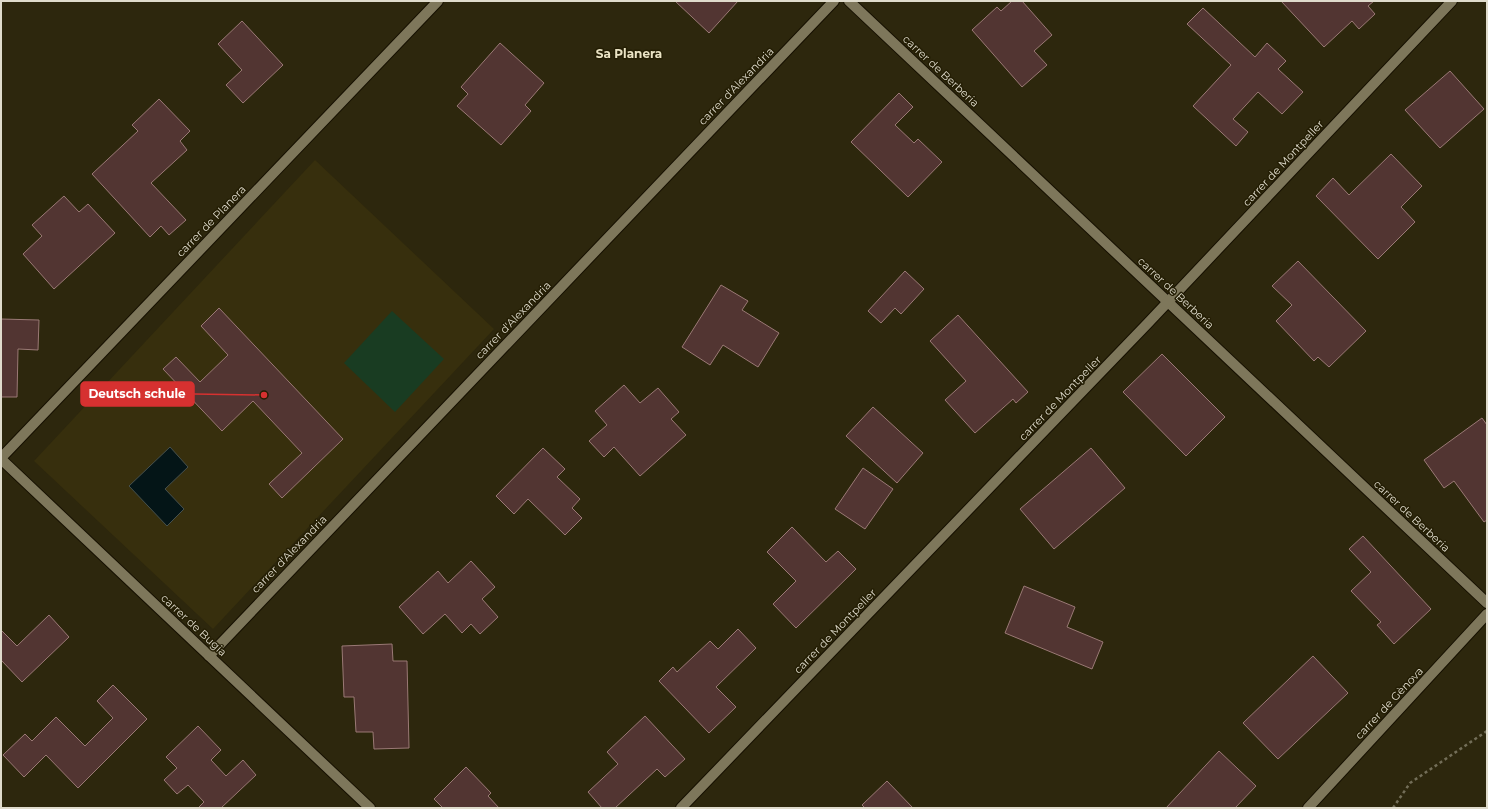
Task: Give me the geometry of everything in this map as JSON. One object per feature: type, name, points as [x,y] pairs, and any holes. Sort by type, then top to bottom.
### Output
[{"type":"street","name":"carrer de Planera","points":[[1,459],[438,1]]},
{"type":"street","name":"carrer d'Alexandria","points":[[209,656],[834,1]]},
{"type":"street","name":"carrer de Berberia","points":[[849,1],[1487,603]]},
{"type":"street","name":"carrer de Montpeller","points":[[681,808],[1168,302],[1452,1]]},
{"type":"street","name":"carrer de Bugia","points":[[1,459],[370,808]]},
{"type":"street","name":"carrer de Gènova","points":[[1308,808],[1487,614]]},
{"type":"path","points":[[1393,808],[1410,783],[1487,731]]},
{"type":"shaded area","points":[[315,160],[494,329],[213,629],[34,461]]},
{"type":"shaded area","points":[[170,447],[188,467],[165,489],[184,509],[167,526],[129,486]]},
{"type":"green space","points":[[392,311],[444,359],[395,412],[344,363]]},
{"type":"building","points":[[675,1],[738,1],[709,33]]},
{"type":"building","points":[[1012,1],[1022,1],[1052,35],[1034,51],[1047,65],[1022,87],[972,30],[997,7],[1001,11]]},
{"type":"building","points":[[1281,1],[1374,1],[1368,6],[1375,14],[1359,29],[1352,21],[1324,47]]},
{"type":"building","points":[[1203,8],[1255,57],[1267,43],[1286,61],[1278,69],[1303,92],[1282,114],[1258,92],[1233,119],[1248,132],[1236,146],[1193,106],[1231,65],[1187,24]]},
{"type":"building","points":[[242,21],[283,65],[243,103],[226,85],[242,70],[218,44]]},
{"type":"building","points":[[500,43],[544,83],[525,105],[531,111],[501,145],[457,106],[468,94],[461,87]]},
{"type":"building","points":[[1450,71],[1484,109],[1440,148],[1405,110]]},
{"type":"building","points":[[899,93],[913,107],[895,125],[914,143],[918,139],[942,162],[908,197],[851,142]]},
{"type":"building","points":[[159,99],[190,131],[180,141],[187,150],[151,183],[186,220],[169,235],[161,226],[150,237],[92,174],[138,131],[132,125]]},
{"type":"building","points":[[1391,154],[1422,186],[1401,207],[1415,222],[1378,259],[1316,196],[1333,178],[1349,195]]},
{"type":"building","points":[[64,196],[79,212],[88,204],[115,233],[54,289],[23,254],[42,236],[32,225]]},
{"type":"building","points":[[1298,261],[1366,331],[1329,367],[1318,357],[1314,361],[1276,321],[1292,305],[1272,286]]},
{"type":"building","points":[[905,271],[924,289],[901,314],[895,308],[881,323],[868,311]]},
{"type":"building","points":[[721,285],[748,301],[742,310],[779,333],[758,367],[723,345],[710,365],[682,347]]},
{"type":"building","points":[[219,308],[343,439],[282,498],[269,484],[302,453],[253,401],[222,431],[163,369],[176,357],[200,382],[228,355],[201,326]]},
{"type":"building","points":[[958,315],[1028,392],[1016,403],[1013,399],[975,433],[945,400],[966,381],[930,341]]},
{"type":"building","points":[[1,319],[39,320],[38,350],[18,349],[17,397],[1,397]]},
{"type":"building","points":[[1162,354],[1225,417],[1186,456],[1123,392]]},
{"type":"building","points":[[624,385],[640,403],[658,388],[679,412],[671,419],[686,435],[640,476],[614,447],[604,457],[589,441],[607,425],[595,411]]},
{"type":"building","points":[[873,407],[923,453],[897,483],[846,436]]},
{"type":"building","points":[[1482,418],[1487,425],[1487,520],[1484,522],[1454,481],[1444,488],[1424,460]]},
{"type":"building","points":[[543,448],[565,469],[557,477],[580,499],[572,508],[582,518],[565,535],[528,499],[514,514],[496,496]]},
{"type":"building","points":[[1091,448],[1125,488],[1054,549],[1020,509]]},
{"type":"building","points":[[863,468],[893,489],[865,529],[835,509]]},
{"type":"building","points":[[792,527],[826,562],[838,551],[856,569],[796,628],[773,604],[796,581],[767,552]]},
{"type":"building","points":[[1363,536],[1431,609],[1394,644],[1377,625],[1381,622],[1351,591],[1371,572],[1349,549]]},
{"type":"building","points":[[471,561],[495,587],[482,599],[498,617],[480,634],[471,624],[462,633],[445,614],[423,634],[399,607],[438,571],[448,583]]},
{"type":"building","points":[[1024,586],[1075,607],[1067,627],[1103,642],[1092,669],[1005,633]]},
{"type":"building","points":[[49,615],[69,637],[22,682],[1,660],[1,630],[17,646]]},
{"type":"building","points":[[738,629],[756,648],[716,687],[736,707],[709,733],[659,681],[673,667],[677,672],[710,641],[718,649]]},
{"type":"building","points":[[392,644],[393,661],[407,661],[409,748],[374,749],[373,732],[356,732],[354,697],[344,697],[342,646]]},
{"type":"building","points":[[1313,656],[1348,693],[1278,759],[1243,723]]},
{"type":"building","points":[[113,685],[147,719],[78,788],[46,755],[24,777],[3,755],[25,734],[32,741],[56,717],[85,746],[113,718],[97,701]]},
{"type":"building","points":[[645,716],[685,759],[665,777],[657,769],[615,808],[602,808],[588,792],[618,764],[607,752]]},
{"type":"building","points":[[198,726],[221,750],[211,760],[226,776],[243,760],[256,775],[221,808],[198,808],[204,802],[188,785],[177,794],[164,780],[177,768],[166,757]]},
{"type":"building","points":[[1219,751],[1256,786],[1235,808],[1166,808]]},
{"type":"building","points":[[466,767],[491,793],[488,796],[499,808],[443,808],[434,799]]},
{"type":"building","points":[[887,781],[913,808],[865,808],[862,805]]},
{"type":"place","name":"Deutsch schule","points":[[264,395]]},
{"type":"district","name":"Sa Planera","points":[[629,54]]}]
